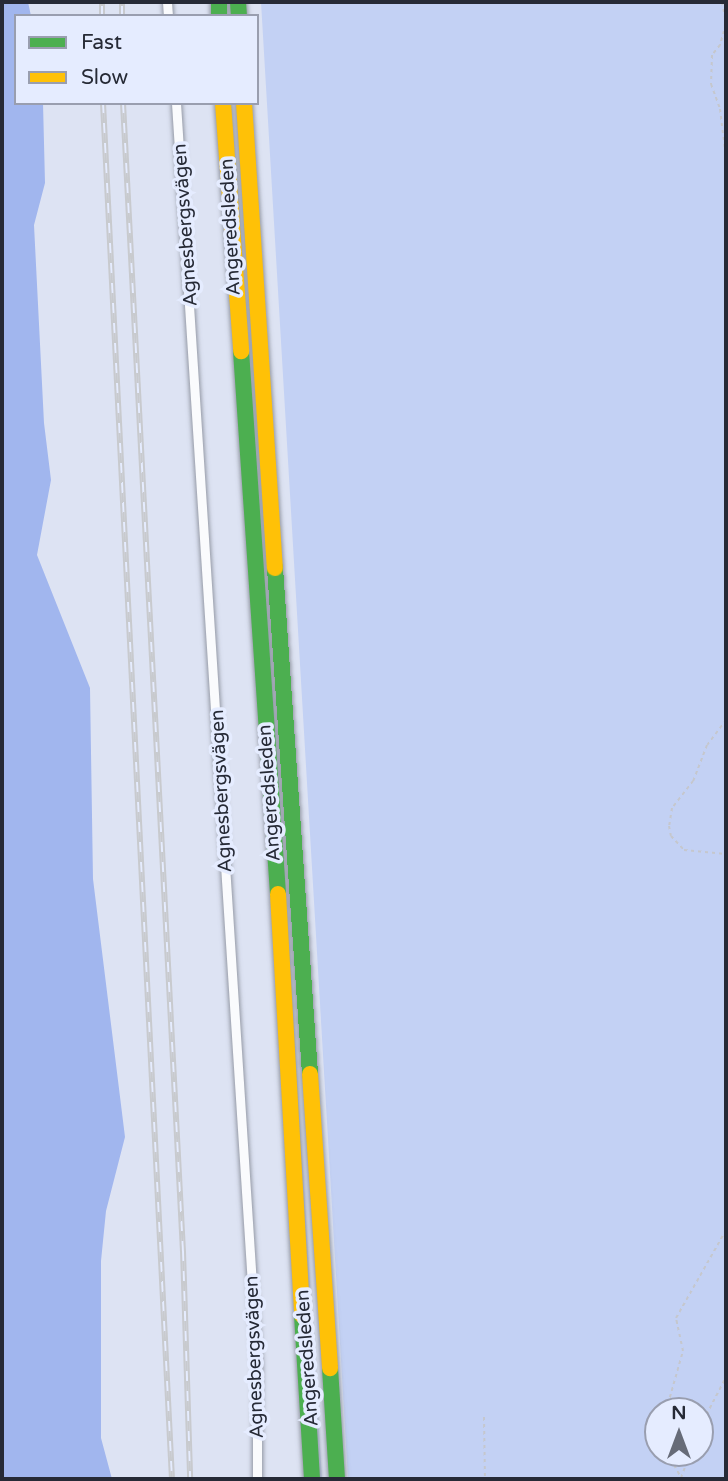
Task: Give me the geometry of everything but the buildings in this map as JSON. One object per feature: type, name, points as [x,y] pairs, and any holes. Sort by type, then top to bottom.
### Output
[{"type":"highway","name":"Angeredsleden","points":[[223,105],[272,795],[312,1479]]},
{"type":"highway","name":"Angeredsleden","points":[[244,105],[337,1479]]},
{"type":"street","name":"Agnesbergsvägen","points":[[176,105],[251,1255],[259,1424],[257,1479]]},
{"type":"path","points":[[722,2],[726,23],[720,45],[712,55],[712,74],[726,158]]},
{"type":"path","points":[[726,720],[708,746],[693,781],[672,808],[670,826],[671,836],[684,850],[726,855]]},
{"type":"path","points":[[670,1397],[683,1351],[676,1318],[726,1230]]},
{"type":"path","points":[[714,1400],[726,1377]]},
{"type":"path","points":[[484,1417],[485,1479]]},
{"type":"shaded area","points":[[2,2],[28,2],[31,14],[14,14],[14,105],[43,105],[45,183],[34,225],[44,423],[51,480],[37,555],[90,688],[93,879],[125,1137],[106,1211],[101,1261],[101,1438],[112,1479],[2,1479]]},
{"type":"shaded area","points":[[261,2],[726,2],[726,1479],[348,1479]]},
{"type":"shaded area","points":[[267,619],[269,620],[322,1479],[319,1479]]},
{"type":"railway","points":[[102,2],[102,14]]},
{"type":"railway","points":[[122,2],[122,14]]},
{"type":"railway","points":[[103,105],[172,1479]]},
{"type":"railway","points":[[123,105],[183,1251],[190,1479]]},
{"type":"traffic: fast","points":[[219,2],[219,14]]},
{"type":"traffic: fast","points":[[238,2],[239,14]]},
{"type":"traffic: fast","points":[[241,351],[278,894]]},
{"type":"traffic: fast","points":[[275,568],[310,1074]]},
{"type":"traffic: fast","points":[[302,1315],[312,1479]]},
{"type":"traffic: fast","points":[[330,1368],[337,1479]]},
{"type":"traffic: slow","points":[[223,105],[241,351]]},
{"type":"traffic: slow","points":[[244,105],[275,568]]},
{"type":"traffic: slow","points":[[278,894],[302,1315]]},
{"type":"traffic: slow","points":[[310,1074],[330,1368]]}]
